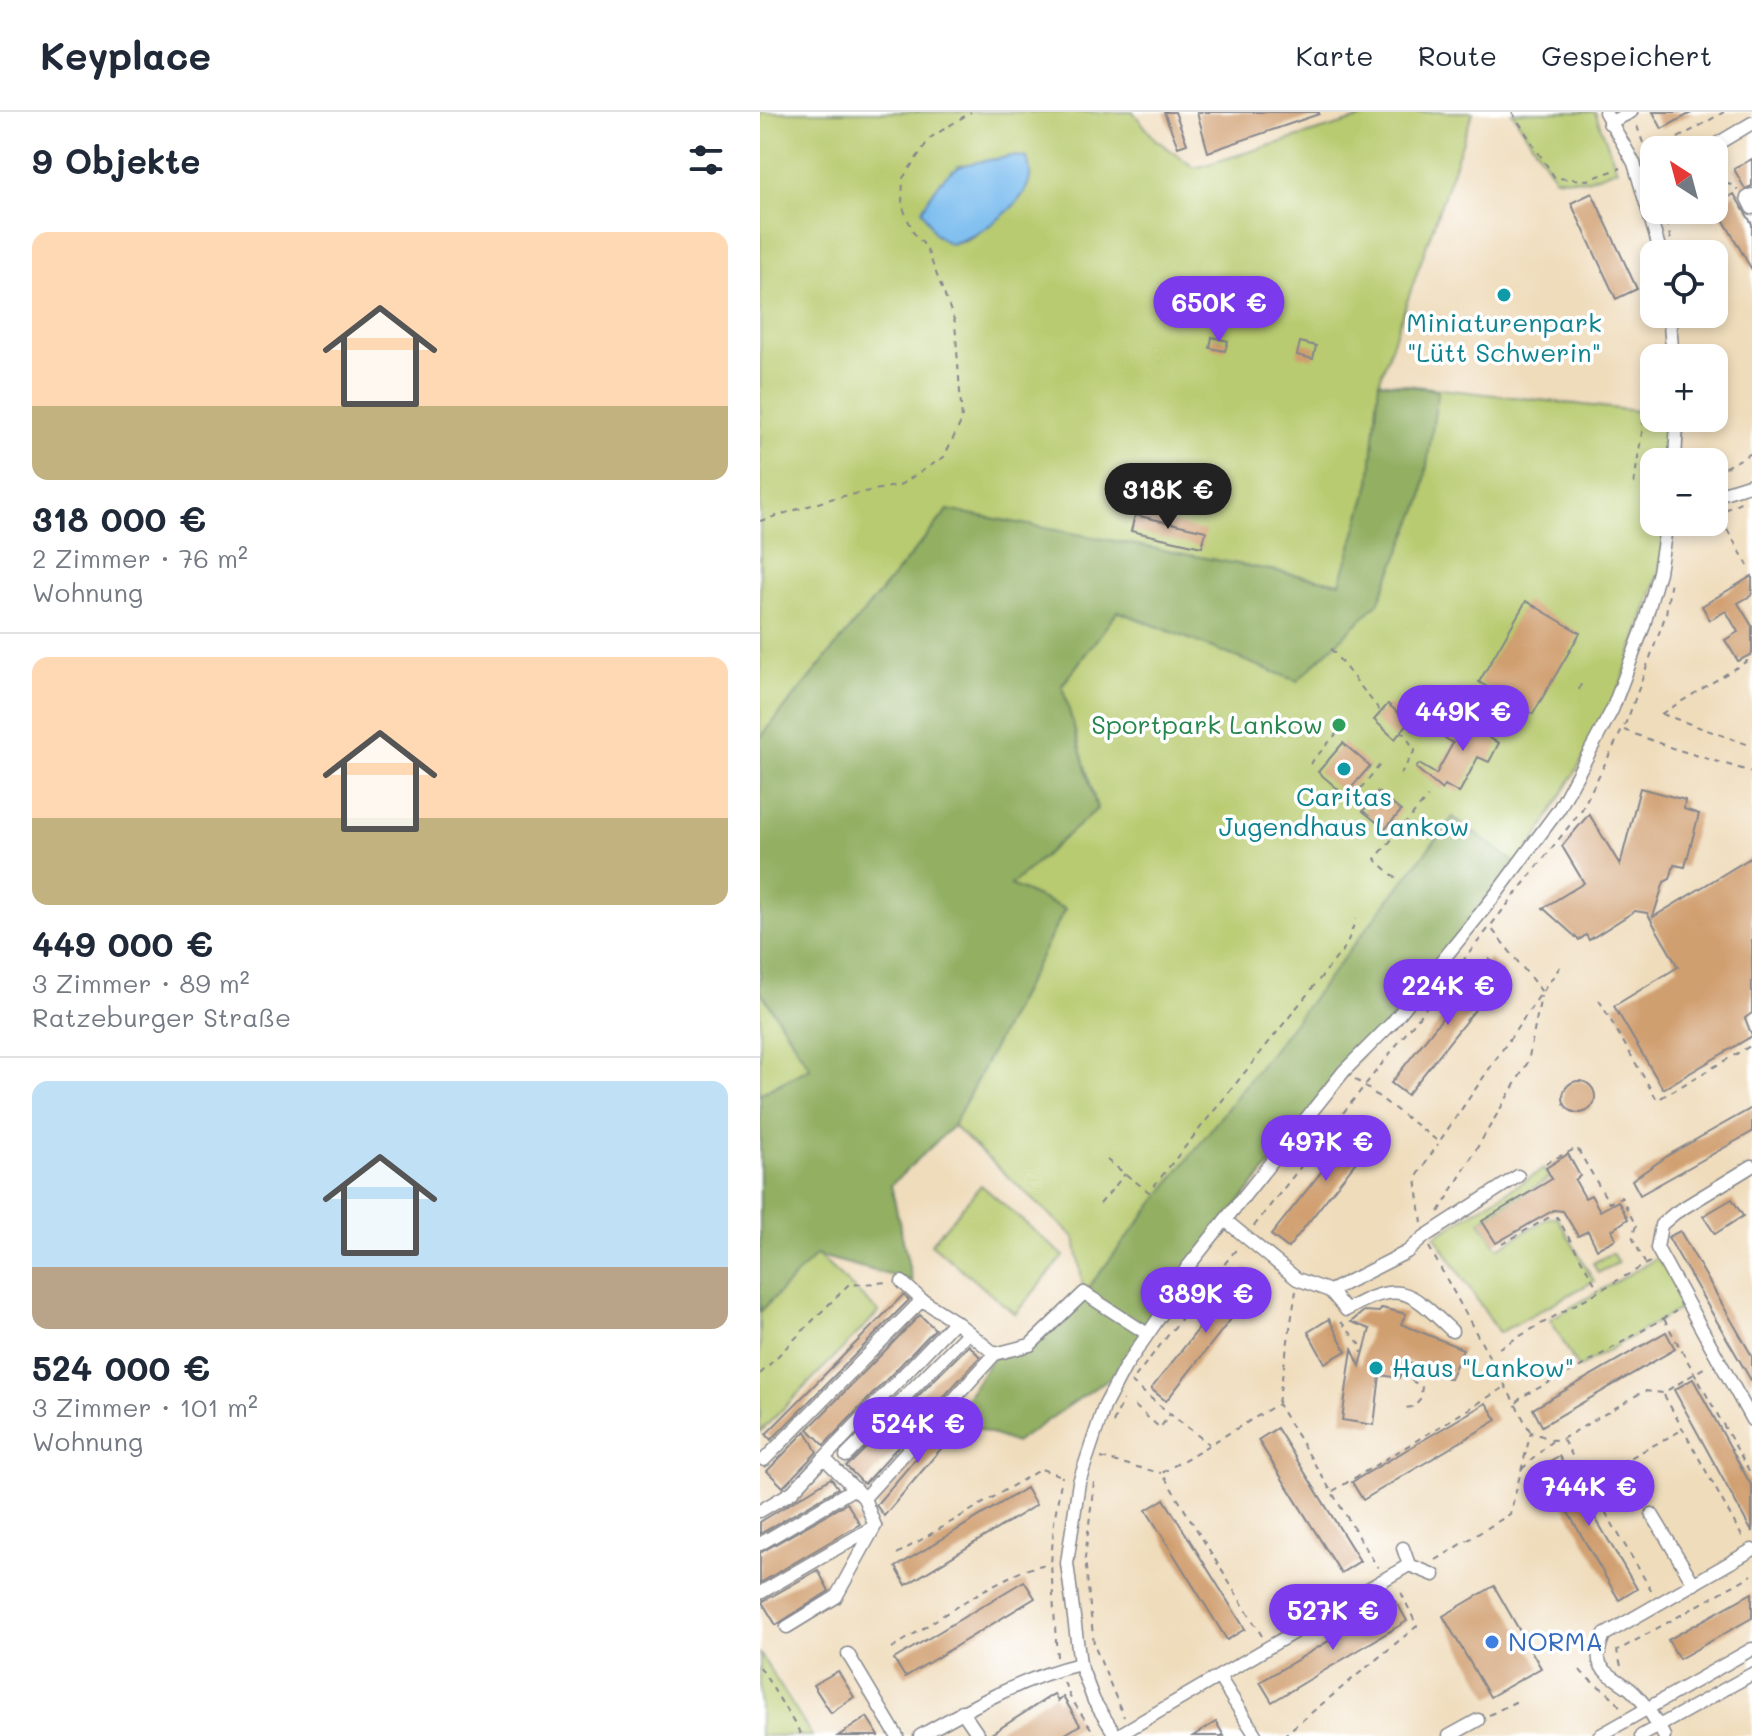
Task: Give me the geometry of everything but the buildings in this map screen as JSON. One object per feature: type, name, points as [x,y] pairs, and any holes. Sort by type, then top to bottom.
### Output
[{"type":"street","points":[[1631,112],[1607,118],[1634,163],[1640,180]]},
{"type":"street","points":[[1728,137],[1752,123]]},
{"type":"street","points":[[1728,492],[1752,484]]},
{"type":"street","points":[[1415,1568],[1389,1577],[1117,1736],[1094,1701],[1080,1664],[1067,1563],[1079,1482],[1104,1407],[1186,1269],[1344,1071],[1392,1023],[1496,894],[1559,809],[1612,710],[1643,628],[1659,572],[1665,536]]},
{"type":"street","points":[[1750,1413],[1657,1248],[1661,1225],[1675,1213],[1752,1166]]},
{"type":"street","points":[[1330,1291],[1407,1252],[1424,1237],[1518,1176]]},
{"type":"street","points":[[1225,1220],[1297,1279],[1330,1291],[1346,1310],[1368,1297],[1402,1292],[1425,1306],[1452,1331]]},
{"type":"street","points":[[902,1282],[995,1354]]},
{"type":"street","points":[[760,1544],[859,1493],[995,1354],[1030,1345],[1084,1293],[1146,1333]]},
{"type":"street","points":[[764,1460],[922,1300]]},
{"type":"street","points":[[760,1511],[792,1492],[955,1321]]},
{"type":"street","points":[[846,1456],[969,1332]]},
{"type":"street","points":[[824,1458],[859,1493],[875,1526]]},
{"type":"street","points":[[1652,1514],[1694,1584]]},
{"type":"street","points":[[760,1593],[875,1526]]},
{"type":"street","points":[[787,1627],[836,1597],[875,1526]]},
{"type":"street","points":[[1403,1548],[1415,1568],[1434,1575]]},
{"type":"street","points":[[1662,1731],[1630,1689],[1604,1672],[1598,1661],[1604,1635],[1751,1551]]},
{"type":"street","points":[[1599,1736],[1752,1649]]},
{"type":"street","points":[[848,1654],[897,1736]]},
{"type":"street","points":[[920,1736],[962,1711],[1059,1669],[1080,1664]]},
{"type":"street","points":[[1641,1736],[1662,1731],[1752,1674]]},
{"type":"street","points":[[1219,1677],[1256,1736]]},
{"type":"street","points":[[962,1711],[979,1736]]},
{"type":"street","points":[[1449,1736],[1478,1720]]},
{"type":"path","points":[[760,521],[834,498],[900,485],[944,457],[962,420],[955,322],[926,247],[913,232],[902,205],[903,178],[930,138],[971,112]]},
{"type":"path","points":[[1512,112],[1555,178],[1587,180],[1634,163]]},
{"type":"path","points":[[1682,136],[1724,112]]},
{"type":"path","points":[[1638,126],[1641,136]]},
{"type":"path","points":[[1728,184],[1750,200]]},
{"type":"path","points":[[1634,484],[1642,432]]},
{"type":"path","points":[[1728,466],[1752,453]]},
{"type":"path","points":[[1728,509],[1752,496]]},
{"type":"path","points":[[1728,534],[1749,567]]},
{"type":"path","points":[[1209,1445],[1131,1382],[1581,811],[1622,730],[1666,614],[1673,568]]},
{"type":"path","points":[[1331,649],[1381,712]]},
{"type":"path","points":[[1752,658],[1661,714],[1752,746]]},
{"type":"path","points":[[1579,690],[1581,684]]},
{"type":"path","points":[[1310,764],[1343,726]]},
{"type":"path","points":[[1622,730],[1752,772]]},
{"type":"path","points":[[1400,775],[1415,750],[1402,731]]},
{"type":"path","points":[[1353,798],[1383,761]]},
{"type":"path","points":[[1396,878],[1375,859],[1428,797]]},
{"type":"path","points":[[1107,1160],[1149,1192],[1346,946],[1356,919]]},
{"type":"path","points":[[1440,1211],[1528,1062],[1542,992],[1490,927]]},
{"type":"path","points":[[1562,964],[1416,1178],[1424,1237],[1531,1432],[1553,1440],[1562,1439],[1644,1391],[1663,1393],[1718,1359]]},
{"type":"path","points":[[1599,1000],[1657,1100],[1752,1045]]},
{"type":"path","points":[[1344,1071],[1439,1142]]},
{"type":"path","points":[[1546,1163],[1577,1148],[1609,1203],[1621,1197],[1636,1226],[1632,1237],[1646,1264]]},
{"type":"path","points":[[1100,1204],[1125,1174]]},
{"type":"path","points":[[1502,1244],[1548,1218],[1557,1217],[1599,1290]]},
{"type":"path","points":[[1499,1348],[1661,1256]]},
{"type":"path","points":[[1283,1736],[1417,1626],[1278,1404],[1297,1279]]},
{"type":"path","points":[[760,1374],[848,1285],[902,1282]]},
{"type":"path","points":[[1515,1405],[1521,1397],[1688,1304]]},
{"type":"path","points":[[1346,1310],[1340,1324],[1360,1344],[1362,1353]]},
{"type":"path","points":[[1663,1318],[1752,1476]]},
{"type":"path","points":[[1401,1374],[1422,1387],[1420,1399],[1413,1407],[1403,1408]]},
{"type":"path","points":[[1332,1492],[1505,1387]]},
{"type":"path","points":[[1663,1393],[1751,1551]]},
{"type":"path","points":[[1109,1432],[1126,1395]]},
{"type":"path","points":[[1162,1473],[1278,1404]]},
{"type":"path","points":[[1135,1406],[1160,1428],[1170,1414]]},
{"type":"path","points":[[1587,1482],[1683,1429]]},
{"type":"path","points":[[1415,1568],[1510,1514],[1531,1432]]},
{"type":"path","points":[[1562,1439],[1660,1604]]},
{"type":"path","points":[[1522,1469],[1553,1440]]},
{"type":"path","points":[[1088,1453],[1162,1473],[1269,1647]]},
{"type":"path","points":[[897,1554],[1041,1469],[1079,1482]]},
{"type":"path","points":[[1094,1480],[1085,1558],[1094,1645],[1131,1728]]},
{"type":"path","points":[[892,1648],[1013,1574],[1037,1565],[1067,1563]]},
{"type":"path","points":[[1616,1680],[1622,1671],[1617,1651],[1752,1575]]},
{"type":"path","points":[[760,1667],[802,1736]]},
{"type":"path","points":[[1059,1669],[1070,1697],[1096,1736]]},
{"type":"path","points":[[1580,1670],[1616,1698],[1626,1721]]},
{"type":"path","points":[[1478,1720],[1515,1702],[1521,1703]]},
{"type":"green space","name":"Sportpark Lankow","points":[[760,112],[1133,112],[1155,139],[1195,168],[1382,112],[1473,112],[1379,382],[1640,411],[1640,432],[1676,432],[1676,448],[1640,448],[1640,536],[1665,536],[1659,572],[1612,710],[1530,849],[1084,1293],[1075,1238],[953,1126],[1065,909],[1010,885],[1097,809],[1062,686],[1117,611],[1297,680],[948,510],[760,738]],"holes":[[[1013,156],[1027,158],[986,228],[967,240],[950,244],[935,234],[958,166]]]},
{"type":"green space","points":[[1512,112],[1595,112],[1617,169],[1587,180],[1555,178]]},
{"type":"green space","points":[[1379,382],[1438,390],[1422,500],[1378,603],[1297,681],[1118,611],[1062,685],[1097,809],[1011,885],[1065,909],[953,1126],[891,1185],[912,1281],[816,1255],[760,1312],[760,1094],[810,1068],[760,990],[760,738],[948,510],[1340,583],[1370,483]]},
{"type":"green space","points":[[1453,817],[1518,865],[1225,1220],[1125,1367],[1015,1443],[963,1423],[955,1415],[995,1354],[1030,1345],[1084,1293]]},
{"type":"green space","points":[[760,990],[810,1068],[760,1094]]},
{"type":"green space","points":[[1544,1169],[1549,1178],[1480,1221],[1498,1248],[1548,1218],[1557,1217],[1594,1281],[1499,1333],[1435,1236]]},
{"type":"green space","points":[[981,1185],[1064,1256],[1015,1314],[931,1244]]},
{"type":"green space","points":[[1612,1253],[1618,1263],[1598,1273],[1593,1263]]},
{"type":"green space","points":[[816,1254],[879,1312],[760,1432],[760,1312]]},
{"type":"green space","points":[[1661,1256],[1688,1304],[1578,1368],[1550,1319]]},
{"type":"green space","points":[[760,1654],[762,1657],[812,1736],[760,1736]]},
{"type":"water","points":[[1013,156],[1027,158],[1030,175],[1026,188],[1010,210],[986,228],[950,244],[935,234],[922,210],[949,173],[968,164]]},
{"type":"place","name":"Miniaturenpark \"Lütt Schwerin\"","points":[[1504,295]]},
{"type":"place","name":"Sportpark Lankow","points":[[1339,725]]},
{"type":"place","name":"Caritas Jugendhaus Lankow","points":[[1344,769]]},
{"type":"place","name":"Haus \"Lankow\"","points":[[1376,1368]]},
{"type":"place","name":"NORMA","points":[[1492,1642]]}]
